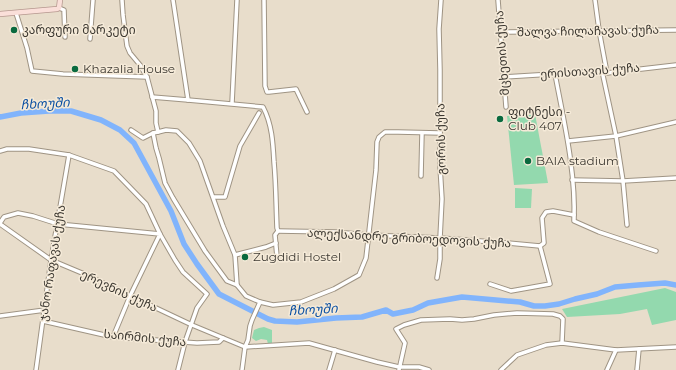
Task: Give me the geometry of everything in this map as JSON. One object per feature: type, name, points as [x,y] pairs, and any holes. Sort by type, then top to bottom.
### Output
[{"type":"main road","points":[[0,14],[59,8],[60,0]]},
{"type":"street","points":[[90,39],[93,0]]},
{"type":"street","points":[[122,0],[127,46],[130,53],[140,65],[147,77],[156,111],[158,132]]},
{"type":"street","points":[[174,0],[188,100]]},
{"type":"street","points":[[232,104],[237,0]]},
{"type":"street","points":[[264,0],[265,86],[267,92],[296,89],[307,112]]},
{"type":"street","name":"გორის ქუჩა","points":[[437,278],[440,259],[442,199],[440,166],[439,29],[441,0]]},
{"type":"street","name":"მცხეთის ქუჩა","points":[[498,0],[506,107]]},
{"type":"street","points":[[595,0],[607,73]]},
{"type":"street","points":[[59,8],[64,10],[65,37]]},
{"type":"street","points":[[16,13],[27,48],[32,71],[63,74],[147,77]]},
{"type":"street","name":"შალვა ჩილაჩავას ქუჩა","points":[[501,32],[676,30]]},
{"type":"street","name":"ერისთავის ქუჩა","points":[[504,77],[602,71],[607,73],[676,65]]},
{"type":"street","points":[[602,71],[616,136],[623,181],[627,225]]},
{"type":"street","points":[[555,74],[568,141],[575,202],[574,221],[599,232],[656,251]]},
{"type":"street","points":[[152,97],[263,107],[270,125],[274,148],[278,231],[275,235],[277,256]]},
{"type":"street","points":[[214,197],[225,197],[240,146],[259,113]]},
{"type":"street","points":[[568,141],[616,136],[676,122]]},
{"type":"street","points":[[132,130],[143,138],[153,133],[166,130],[177,131],[189,143],[200,161],[235,255],[237,285]]},
{"type":"street","points":[[153,133],[165,183],[205,250],[227,281],[237,285],[246,296],[260,302],[273,305],[301,302],[334,289],[359,275],[366,258],[376,170],[377,142],[382,134],[385,132],[440,133]]},
{"type":"street","points":[[421,176],[422,133]]},
{"type":"street","points":[[0,151],[7,149],[29,149],[69,156],[114,171],[146,204],[160,234],[175,260],[184,272],[207,294],[197,308],[185,342],[178,370]]},
{"type":"street","name":"ჯანო რაფავას ქუჩა","points":[[36,370],[51,260],[69,156]]},
{"type":"street","points":[[572,180],[623,181],[676,178]]},
{"type":"street","points":[[490,284],[510,290],[550,284],[540,246],[544,243],[542,218],[546,212],[553,211],[574,215]]},
{"type":"street","points":[[0,223],[4,217],[18,213],[58,224],[160,234]]},
{"type":"street","name":"ერევნის ქუჩა","points":[[0,223],[51,260],[245,348]]},
{"type":"street","name":"ალექსანდრე გრიბოედოვის ქუჩა","points":[[278,231],[335,232],[368,236],[440,238],[540,246]]},
{"type":"street","points":[[113,337],[130,296],[160,234]]},
{"type":"street","points":[[235,255],[276,243]]},
{"type":"street","points":[[242,370],[245,348],[252,320],[260,302]]},
{"type":"street","points":[[0,316],[45,310]]},
{"type":"street","points":[[399,368],[404,343],[396,329],[421,320],[468,319],[517,313],[553,314],[560,316],[563,319],[562,343]]},
{"type":"street","name":"საირმის ქუჩა","points":[[43,321],[113,337],[197,343],[220,342],[223,338]]},
{"type":"street","points":[[245,348],[308,343],[399,368],[419,367],[429,370]]},
{"type":"street","points":[[501,370],[517,355],[546,345],[562,343],[616,350],[676,346]]},
{"type":"street","points":[[637,370],[639,349]]},
{"type":"street","points":[[329,370],[335,350]]},
{"type":"street","points":[[607,370],[616,350]]},
{"type":"green space","name":"BAIA stadium","points":[[535,114],[548,183],[514,185],[507,116]]},
{"type":"green space","points":[[515,188],[532,189],[531,208],[515,208]]},
{"type":"green space","points":[[665,288],[676,292],[676,320],[652,325],[647,309],[620,314],[567,317],[562,309]]},
{"type":"green space","points":[[264,327],[272,330],[272,344],[268,344],[267,340],[261,339],[256,341],[252,338],[254,330]]},
{"type":"waterway","name":"ჩხოუში","points":[[0,117],[21,113],[71,111],[101,120],[120,130],[134,143],[171,211],[184,244],[219,294],[268,319],[275,321],[297,322],[362,317],[386,310],[393,314],[413,310],[428,303],[462,297],[520,302],[534,306],[545,306],[597,294],[615,287],[665,283],[676,285]]},
{"type":"place","name":"კარფური მარკეტი","points":[[14,30]]},
{"type":"place","name":"Khazalia House","points":[[75,69]]},
{"type":"place","name":"ფიტნესი - Club 407","points":[[500,119]]},
{"type":"place","name":"BAIA stadium","points":[[528,161]]},
{"type":"place","name":"Zugdidi Hostel","points":[[245,257]]}]
